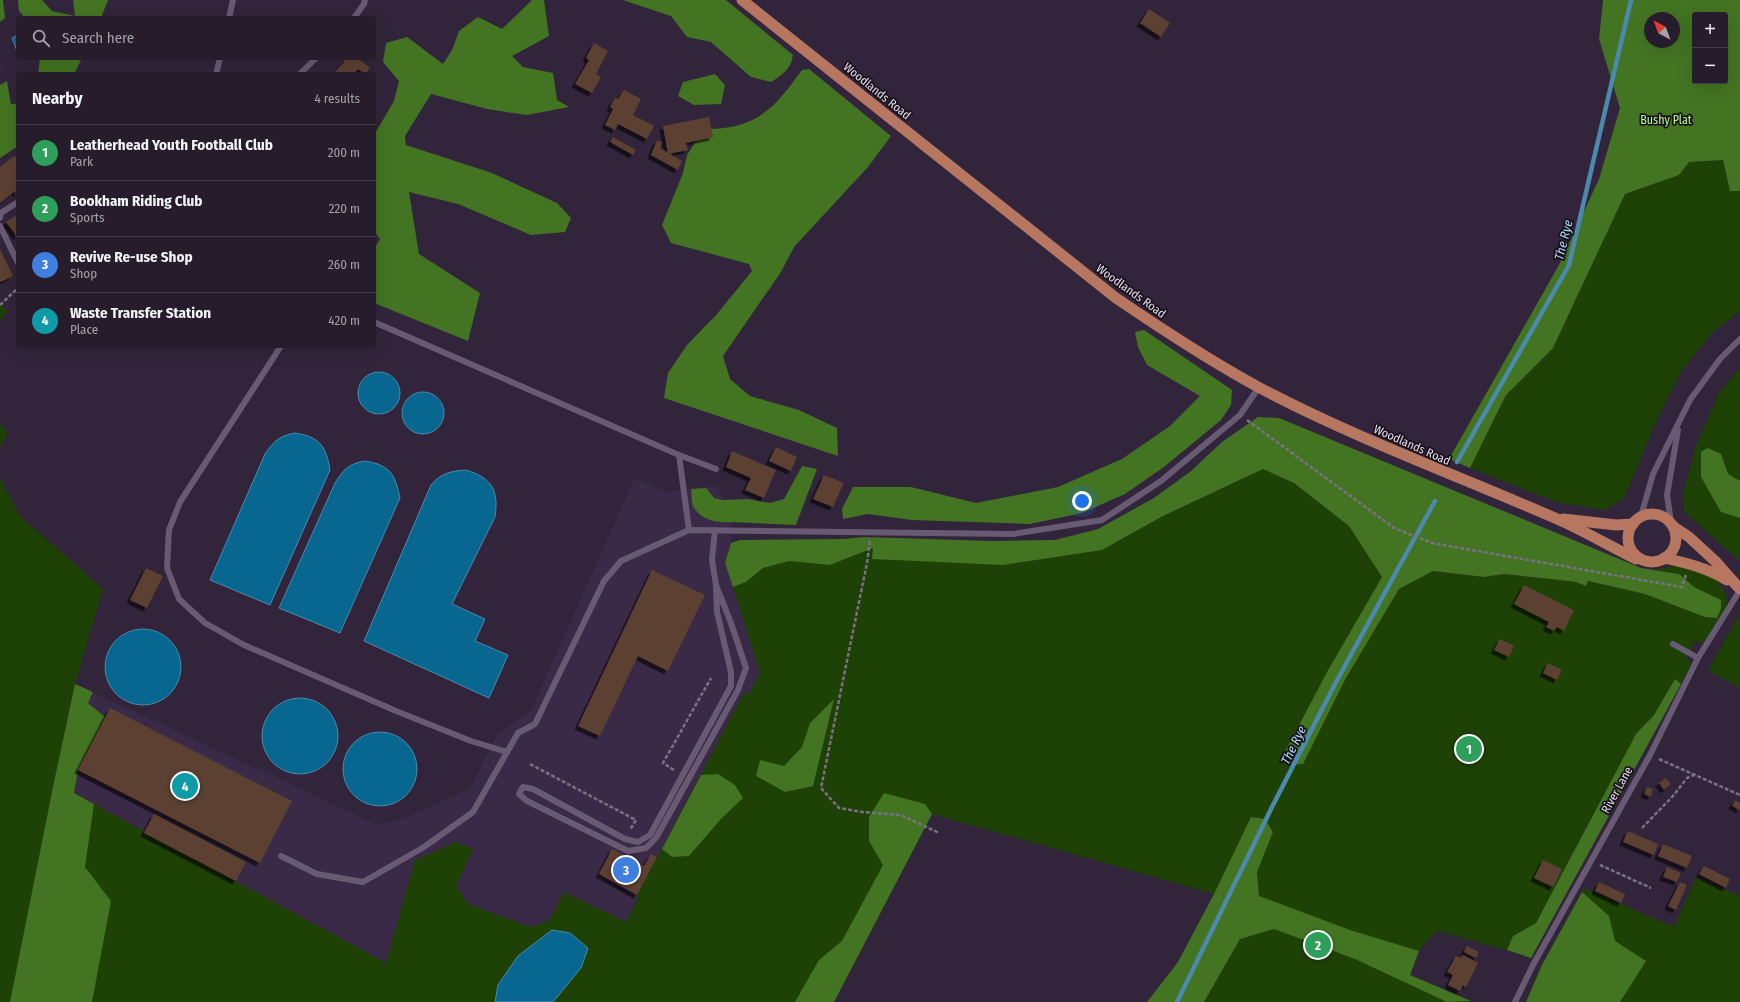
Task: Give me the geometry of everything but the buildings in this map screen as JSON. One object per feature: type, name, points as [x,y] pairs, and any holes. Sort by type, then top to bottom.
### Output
[{"type":"main road","name":"Woodlands Road","points":[[742,0],[1116,298],[1179,341],[1259,387],[1330,423],[1425,465],[1557,519],[1636,559]]},
{"type":"main road","points":[[1672,524],[1676,534],[1674,548],[1664,558],[1658,562],[1651,563],[1636,559],[1628,545],[1627,538],[1637,520],[1657,514],[1664,516],[1689,537],[1715,561],[1738,587]]},
{"type":"main road","name":"Woodlands Road","points":[[1557,519],[1616,525],[1637,520]]},
{"type":"main road","points":[[1664,558],[1711,570],[1738,587]]},
{"type":"lane","points":[[229,16],[233,0]]},
{"type":"lane","points":[[355,16],[365,0]]},
{"type":"lane","points":[[216,72],[220,60]]},
{"type":"lane","points":[[302,72],[314,60]]},
{"type":"lane","points":[[0,218],[1,214],[16,203]]},
{"type":"lane","points":[[0,226],[16,254]]},
{"type":"lane","points":[[376,323],[679,455],[716,469]]},
{"type":"lane","points":[[1637,520],[1653,474],[1678,427],[1690,400],[1720,359],[1740,339]]},
{"type":"lane","points":[[279,348],[180,502],[169,530],[167,568],[179,599],[205,623],[244,645],[396,711],[470,741],[507,752]]},
{"type":"lane","points":[[280,856],[317,874],[363,882],[424,847],[473,812],[518,733],[535,724],[604,581],[622,561],[689,530],[1013,534],[1102,520],[1161,481],[1240,415],[1259,387]]},
{"type":"lane","points":[[1672,524],[1667,495],[1678,427]]},
{"type":"lane","points":[[679,455],[689,530]]},
{"type":"lane","points":[[715,530],[712,560],[716,585],[717,612],[731,672],[731,686],[650,834],[638,842],[625,839],[533,789],[523,787],[519,794],[527,801],[628,851],[646,848],[656,838],[738,690],[746,668],[716,585]]},
{"type":"lane","name":"River Lane","points":[[1515,1002],[1650,754],[1698,658],[1738,587]]},
{"type":"lane","points":[[1673,644],[1698,658]]},
{"type":"lane","points":[[731,672],[736,679],[743,675]]},
{"type":"path","points":[[0,305],[16,290]]},
{"type":"path","points":[[1240,415],[1394,528],[1432,543],[1682,586],[1691,564]]},
{"type":"path","points":[[871,532],[867,563],[821,788],[839,808],[862,812],[901,815],[920,822],[939,833]]},
{"type":"path","points":[[677,772],[663,763],[711,678]]},
{"type":"path","points":[[1650,754],[1740,795]]},
{"type":"path","points":[[530,764],[636,820],[625,839]]},
{"type":"path","points":[[1642,828],[1673,796],[1686,778],[1695,775]]},
{"type":"path","points":[[630,831],[636,834]]},
{"type":"path","points":[[1591,861],[1651,888]]},
{"type":"shaded area","points":[[635,478],[665,492],[717,486],[732,522],[731,543],[725,563],[760,673],[749,694],[744,693],[662,849],[626,922],[564,892],[550,920],[531,927],[467,904],[456,886],[472,850],[415,860],[386,963],[54,782],[75,684],[378,825],[402,819],[470,789],[496,736],[531,710]]},
{"type":"green space","points":[[0,0],[3,0],[5,18],[0,22]]},
{"type":"green space","points":[[18,0],[42,0],[52,11],[75,16],[23,16],[19,11]]},
{"type":"green space","points":[[73,0],[108,0],[102,16],[75,16]]},
{"type":"green space","points":[[532,0],[544,0],[549,36],[512,56],[523,67],[553,73],[557,100],[569,107],[527,115],[487,109],[431,94],[405,136],[406,145],[492,173],[557,203],[571,218],[565,232],[531,235],[458,204],[409,192],[419,254],[480,293],[468,341],[376,304],[376,246],[380,239],[376,234],[376,132],[394,101],[399,81],[383,62],[386,43],[407,37],[443,64],[452,50],[459,31],[478,17],[502,29]]},
{"type":"green space","points":[[623,0],[726,0],[793,55],[792,60],[788,68],[779,77],[771,82],[751,77],[711,42],[687,37],[671,16]]},
{"type":"green space","name":"Bushy Plat","points":[[1603,0],[1740,0],[1740,191],[1730,191],[1723,160],[1689,162],[1679,175],[1625,194],[1553,348],[1506,395],[1470,468],[1449,459],[1559,265],[1599,179],[1620,108],[1599,39]]},
{"type":"green space","points":[[40,60],[81,60],[75,72],[38,72]]},
{"type":"green space","points":[[809,69],[891,136],[868,167],[794,247],[781,272],[723,356],[730,379],[750,396],[799,410],[837,428],[838,456],[664,398],[668,373],[687,345],[717,314],[752,271],[749,264],[671,243],[662,225],[683,173],[687,155],[696,141],[713,137],[711,129],[742,124],[764,113],[783,95],[802,70]]},
{"type":"green space","points":[[715,74],[725,85],[721,104],[694,105],[678,96],[683,82]]},
{"type":"green space","points":[[7,81],[11,104],[16,104],[16,147],[0,158],[0,85]]},
{"type":"green space","points":[[1723,160],[1730,191],[1740,191],[1740,311],[1712,333],[1681,372],[1656,422],[1624,498],[1605,510],[1556,502],[1470,468],[1506,395],[1553,348],[1625,194],[1679,175],[1689,162]]},
{"type":"green space","points":[[0,304],[8,311],[0,320]]},
{"type":"green space","points":[[1144,330],[1232,390],[1231,405],[1221,420],[1164,467],[1125,494],[1082,513],[1030,524],[912,520],[868,514],[843,519],[842,509],[853,487],[911,487],[976,503],[1058,487],[1122,459],[1170,426],[1200,396],[1147,365],[1138,347],[1135,332]]},
{"type":"green space","points":[[1740,368],[1740,561],[1684,512],[1683,493],[1697,443],[1720,391]]},
{"type":"green space","points":[[1258,417],[1279,418],[1641,568],[1679,574],[1694,587],[1721,600],[1721,609],[1717,618],[1705,617],[1645,594],[1588,581],[1586,586],[1576,582],[1504,574],[1484,577],[1433,571],[1399,589],[1346,678],[1303,764],[1290,765],[1286,750],[1327,672],[1382,577],[1349,526],[1294,483],[1263,469],[1163,516],[1102,550],[1003,565],[872,559],[873,548],[830,565],[789,561],[763,568],[746,582],[733,587],[725,563],[731,543],[740,540],[844,539],[864,537],[992,541],[1055,540],[1098,529],[1154,498],[1191,471],[1222,442]]},
{"type":"green space","points":[[0,423],[8,434],[0,447]]},
{"type":"green space","points":[[1708,448],[1721,454],[1728,474],[1740,481],[1740,518],[1721,512],[1701,477],[1701,452]]},
{"type":"green space","points":[[802,466],[817,469],[796,525],[721,522],[702,516],[693,506],[691,489],[706,488],[714,498],[723,500],[748,499],[770,503],[784,499]]},
{"type":"green space","points":[[1263,469],[1294,483],[1349,526],[1382,577],[1327,672],[1303,763],[1346,678],[1399,589],[1433,571],[1484,577],[1504,574],[1576,582],[1585,586],[1587,581],[1645,594],[1705,617],[1717,618],[1721,600],[1694,587],[1679,574],[1654,570],[1685,564],[1698,569],[1718,581],[1727,596],[1727,605],[1710,634],[1702,643],[1695,641],[1686,659],[1692,663],[1681,684],[1675,679],[1654,715],[1636,734],[1536,923],[1513,936],[1507,950],[1437,931],[1419,951],[1410,975],[1473,1002],[1204,1002],[1240,939],[1259,896],[1257,872],[1273,832],[1251,817],[1214,894],[932,814],[834,1002],[0,1002],[0,479],[20,516],[103,589],[75,684],[54,782],[386,963],[415,860],[456,842],[473,849],[456,886],[468,904],[531,927],[550,920],[564,892],[626,922],[638,899],[637,895],[744,693],[749,694],[760,673],[733,587],[746,582],[763,568],[789,561],[830,565],[873,548],[872,559],[1102,550],[1163,516]]},
{"type":"green space","points":[[1737,618],[1740,619],[1740,688],[1708,671]]},
{"type":"green space","points":[[1675,679],[1681,684],[1531,958],[1507,950],[1513,936],[1536,923],[1636,734],[1654,715]]},
{"type":"green space","points":[[75,684],[93,692],[88,703],[105,717],[78,770],[74,793],[94,804],[85,867],[111,901],[92,1002],[10,1002],[54,782]]},
{"type":"green space","points":[[834,699],[813,786],[785,792],[756,776],[760,760],[784,766],[802,747],[810,723]]},
{"type":"green space","points":[[718,774],[735,785],[743,798],[721,819],[689,856],[672,857],[662,849],[701,775]]},
{"type":"green space","points":[[884,793],[925,804],[932,814],[834,1002],[795,1002],[819,960],[842,941],[883,865],[869,841],[869,817]]},
{"type":"green space","points":[[1251,817],[1265,819],[1273,832],[1257,872],[1259,896],[1350,930],[1419,951],[1410,975],[1471,1001],[1447,1002],[1355,959],[1274,929],[1240,939],[1204,1002],[1147,1002],[1178,962],[1214,894]]},
{"type":"green space","points":[[1696,877],[1740,896],[1740,1002],[1526,1002],[1542,965],[1584,888],[1674,927]]},
{"type":"green space","points":[[1582,892],[1609,916],[1615,941],[1646,961],[1620,1002],[1526,1002],[1542,965]]},
{"type":"water","points":[[16,36],[16,49],[12,38]]},
{"type":"water","points":[[375,372],[383,372],[391,375],[397,381],[400,393],[397,405],[391,411],[383,414],[375,414],[367,411],[361,405],[358,397],[358,389],[361,381],[367,375]]},
{"type":"water","points":[[419,392],[427,392],[435,395],[441,401],[444,413],[441,425],[435,431],[427,434],[419,434],[411,431],[405,425],[402,417],[402,409],[405,401],[411,395]]},
{"type":"water","points":[[295,433],[310,437],[320,444],[324,449],[330,470],[270,605],[210,580],[265,454],[277,440]]},
{"type":"water","points":[[365,461],[380,465],[390,472],[396,483],[400,498],[340,633],[279,608],[335,483],[347,468]]},
{"type":"water","points":[[466,470],[482,477],[492,486],[496,499],[496,508],[495,517],[452,604],[485,619],[475,641],[508,655],[489,698],[364,641],[431,485],[447,473]]},
{"type":"water","points":[[143,629],[157,632],[170,640],[178,653],[181,667],[178,681],[170,694],[157,702],[143,705],[129,702],[116,694],[108,681],[105,667],[108,653],[116,640],[129,632]]},
{"type":"water","points":[[300,698],[315,701],[327,709],[335,721],[338,736],[335,751],[327,763],[315,771],[300,774],[285,771],[273,763],[265,751],[262,736],[265,721],[273,709],[285,701]]},
{"type":"water","points":[[380,732],[401,738],[411,748],[417,769],[411,790],[401,800],[380,806],[359,800],[349,790],[343,769],[349,748],[359,738]]},
{"type":"water","points":[[552,930],[570,933],[588,948],[581,968],[553,1002],[495,1002],[498,985],[518,956]]},
{"type":"waterway","name":"The Rye","points":[[1457,462],[1569,265],[1631,0]]},
{"type":"waterway","name":"The Rye","points":[[1177,1002],[1272,807],[1335,684],[1435,501]]},
{"type":"place","name":"Leatherhead Youth Football Club","points":[[1469,749]]},
{"type":"place","name":"Waste Transfer Station","points":[[185,786]]},
{"type":"place","name":"Revive Re-use Shop","points":[[626,870]]},
{"type":"place","name":"Bookham Riding Club","points":[[1318,945]]}]
